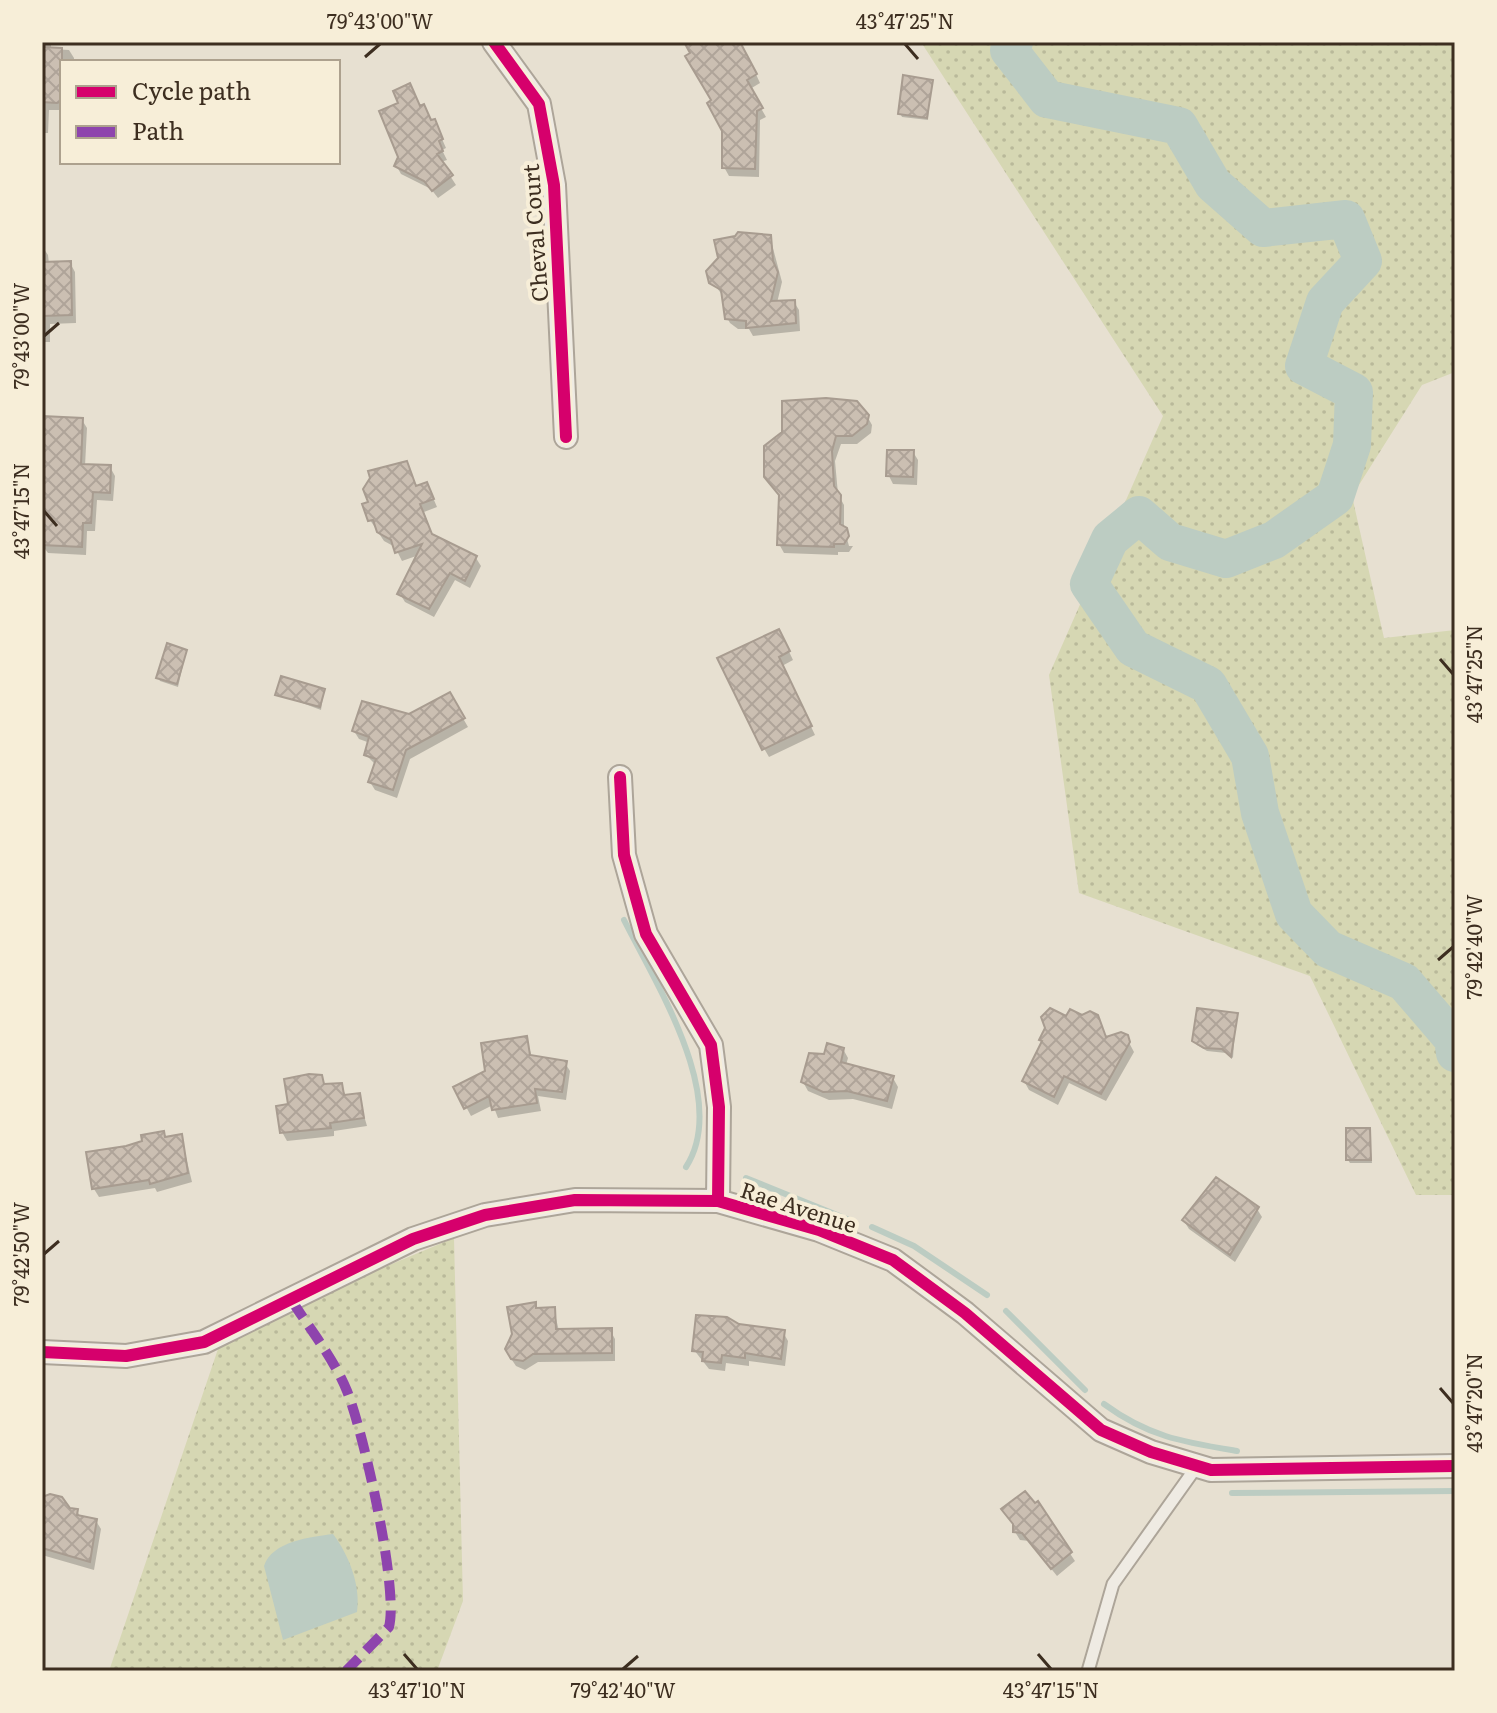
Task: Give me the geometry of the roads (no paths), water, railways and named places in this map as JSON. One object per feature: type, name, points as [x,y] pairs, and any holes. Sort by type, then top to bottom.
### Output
[{"type":"street","name":"Cheval Court","points":[[494,42],[539,104],[548,149],[554,185],[566,437]]},
{"type":"street","points":[[620,777],[624,855],[646,934],[711,1045],[719,1107],[718,1201]]},
{"type":"street","name":"Rae Avenue","points":[[42,1352],[126,1356],[204,1342],[413,1239],[485,1215],[575,1200],[718,1201],[819,1230],[893,1260],[965,1313],[1101,1430],[1151,1452],[1211,1470],[1455,1466]]},
{"type":"lane","points":[[1088,1671],[1113,1584],[1197,1465]]},
{"type":"waterway","points":[[1014,42],[1009,50],[1047,99],[1179,126],[1213,184],[1263,228],[1346,219],[1363,261],[1325,302],[1304,366],[1354,392],[1352,445],[1335,497],[1274,540],[1226,559],[1170,542],[1139,515],[1110,539],[1089,584],[1133,648],[1208,685],[1250,756],[1260,813],[1294,914],[1328,949],[1404,982],[1453,1039],[1455,1053]]},
{"type":"waterway","points":[[624,920],[669,1008],[694,1076],[699,1109],[697,1139],[686,1167]]},
{"type":"waterway","points":[[746,1178],[847,1219]]},
{"type":"waterway","points":[[872,1227],[914,1246],[987,1295]]},
{"type":"waterway","points":[[1006,1311],[1085,1390]]},
{"type":"waterway","points":[[1104,1404],[1152,1431],[1237,1451]]},
{"type":"waterway","points":[[1232,1493],[1455,1491]]}]
